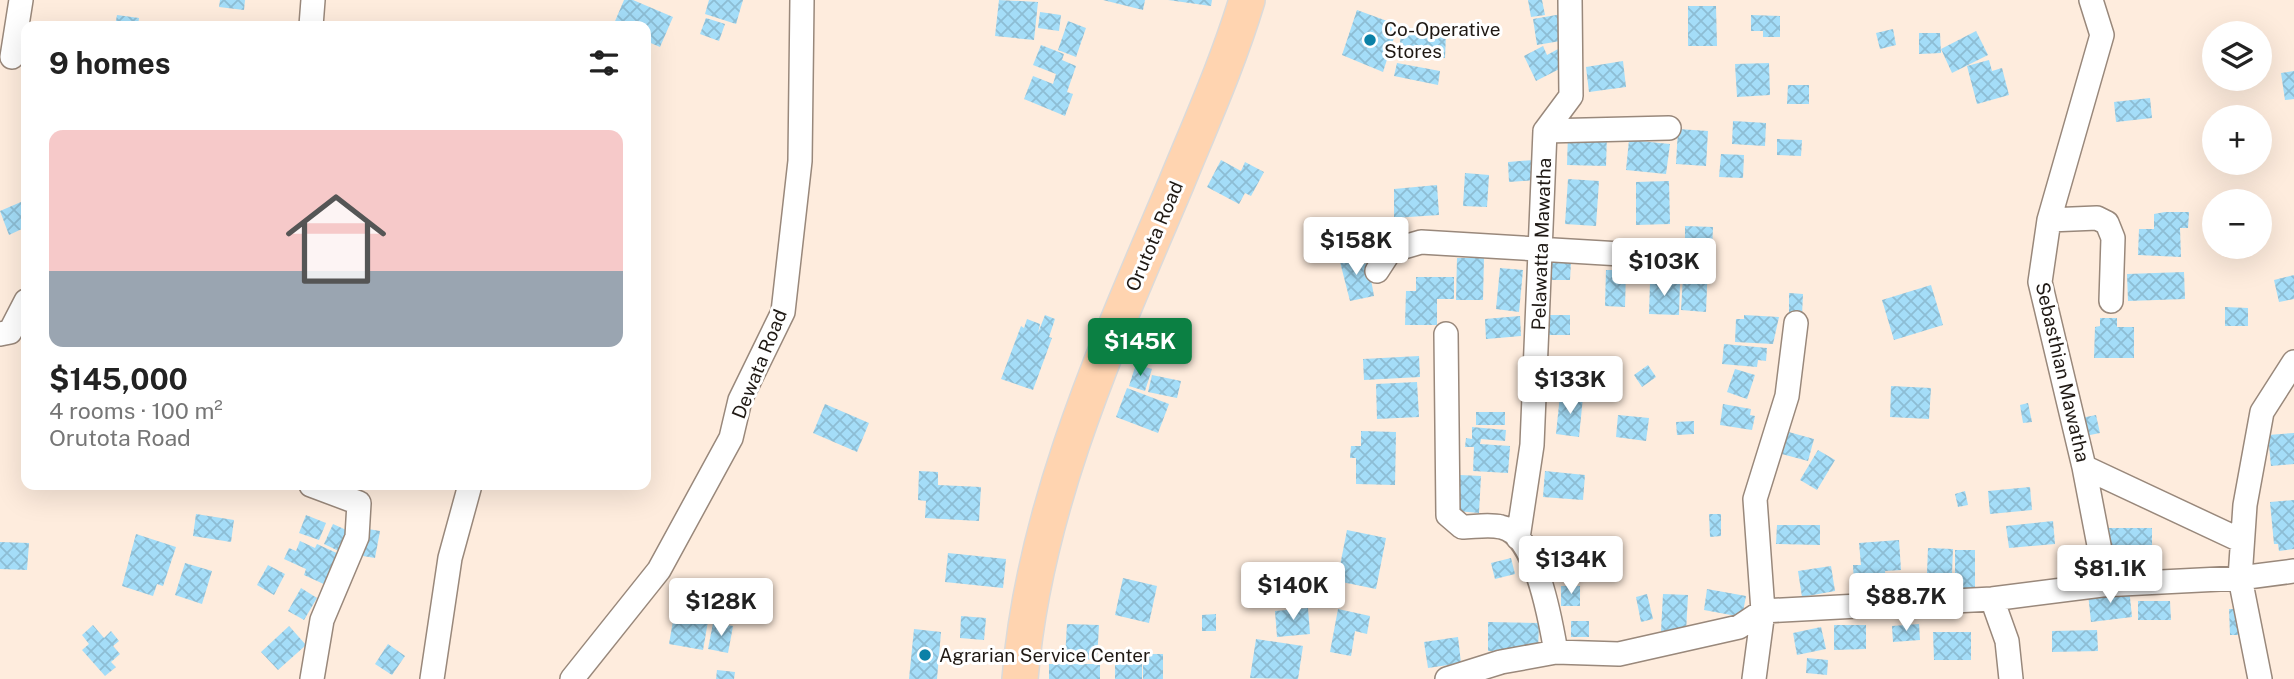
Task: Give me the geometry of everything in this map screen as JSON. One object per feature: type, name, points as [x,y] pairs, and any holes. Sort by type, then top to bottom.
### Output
[{"type":"main road","name":"Orutota Road","points":[[1020,679],[1032,590],[1092,382],[1223,73],[1247,0]]},
{"type":"street","points":[[12,57],[21,0]]},
{"type":"street","points":[[311,21],[313,0]]},
{"type":"street","name":"Dewata Road","points":[[572,679],[659,570],[731,438],[740,400],[783,312],[800,161],[802,0]]},
{"type":"street","name":"Pelawatta Mawatha","points":[[1518,538],[1532,445],[1545,131],[1571,96],[1570,0]]},
{"type":"street","name":"Sebasthian Mawatha","points":[[2091,0],[2102,35],[2049,220],[2040,282],[2084,467],[2103,566],[2102,585]]},
{"type":"street","points":[[1545,131],[1669,128]]},
{"type":"street","points":[[2049,220],[2097,218],[2107,223],[2113,238],[2111,302]]},
{"type":"street","points":[[1377,271],[1390,251],[1421,242],[1542,247],[1638,255]]},
{"type":"street","points":[[0,334],[10,332],[21,311]]},
{"type":"street","points":[[1754,679],[1763,611],[1755,499],[1787,396],[1796,323]]},
{"type":"street","points":[[1446,334],[1448,515],[1462,527],[1503,527],[1518,538],[1542,580],[1556,652]]},
{"type":"street","points":[[2260,679],[2239,578],[2245,505],[2262,412],[2294,362]]},
{"type":"street","points":[[2084,467],[2242,541]]},
{"type":"street","points":[[312,679],[322,620],[357,537],[359,503],[324,490]]},
{"type":"street","points":[[432,679],[450,558],[469,490]]},
{"type":"street","points":[[1447,679],[1501,662],[1556,652],[1619,654],[1739,627],[1763,611],[1992,599],[2102,585],[2239,578],[2294,571]]},
{"type":"street","points":[[1992,599],[2007,641],[2011,679]]},
{"type":"building","points":[[220,0],[245,0],[244,10],[219,7]]},
{"type":"building","points":[[624,0],[633,0],[673,17],[660,47],[651,43],[651,21],[615,21]]},
{"type":"building","points":[[709,0],[743,0],[736,24],[705,14]]},
{"type":"building","points":[[999,0],[1038,2],[1034,40],[995,36]]},
{"type":"building","points":[[1103,0],[1145,0],[1143,10]]},
{"type":"building","points":[[1168,0],[1212,0],[1211,6]]},
{"type":"building","points":[[1528,0],[1542,0],[1545,15],[1531,17]]},
{"type":"building","points":[[1688,6],[1716,6],[1717,46],[1688,46]]},
{"type":"building","name":"Co-Operative Stores","points":[[1357,10],[1398,25],[1383,72],[1342,55]]},
{"type":"building","points":[[1040,12],[1061,15],[1059,31],[1038,28]]},
{"type":"building","points":[[1562,14],[1566,40],[1537,45],[1533,19]]},
{"type":"building","points":[[117,15],[139,18],[139,21],[116,21]]},
{"type":"building","points":[[1751,15],[1780,16],[1780,37],[1763,37],[1763,31],[1751,31]]},
{"type":"building","points":[[706,18],[725,24],[719,41],[700,34]]},
{"type":"building","points":[[1068,21],[1086,28],[1076,57],[1058,50]]},
{"type":"building","points":[[1893,29],[1896,45],[1880,49],[1876,33]]},
{"type":"building","points":[[1401,30],[1446,33],[1445,58],[1399,55]]},
{"type":"building","points":[[1976,31],[1988,55],[1952,73],[1941,49]]},
{"type":"building","points":[[1919,33],[1940,33],[1941,53],[1919,54]]},
{"type":"building","points":[[1041,45],[1064,54],[1062,60],[1076,66],[1067,92],[1073,94],[1065,116],[1024,99],[1033,76],[1053,84],[1056,74],[1033,65]]},
{"type":"building","points":[[1543,46],[1547,55],[1560,48],[1569,64],[1536,81],[1524,56]]},
{"type":"building","points":[[1989,60],[1992,71],[2002,68],[2009,95],[1977,104],[1967,66]]},
{"type":"building","points":[[1623,61],[1626,87],[1589,92],[1586,67]]},
{"type":"building","name":"Co-Operative Stores","points":[[1397,63],[1440,71],[1438,85],[1394,76]]},
{"type":"building","points":[[1769,63],[1770,95],[1737,97],[1735,64]]},
{"type":"building","points":[[2294,71],[2294,99],[2285,100],[2281,73]]},
{"type":"building","points":[[1788,85],[1809,85],[1809,104],[1787,104]]},
{"type":"building","points":[[2150,98],[2152,118],[2116,122],[2114,102]]},
{"type":"building","points":[[1733,121],[1766,123],[1765,146],[1732,144]]},
{"type":"building","points":[[1678,129],[1708,131],[1706,166],[1676,164]]},
{"type":"building","points":[[1568,133],[1607,134],[1606,166],[1567,165]]},
{"type":"building","points":[[1777,139],[1802,140],[1801,156],[1777,155]]},
{"type":"building","points":[[1629,140],[1670,144],[1666,174],[1626,170]]},
{"type":"building","points":[[1721,154],[1744,155],[1743,178],[1719,177]]},
{"type":"building","points":[[1221,160],[1241,171],[1245,162],[1264,172],[1251,196],[1245,193],[1239,204],[1207,187]]},
{"type":"building","points":[[1534,160],[1536,180],[1509,182],[1508,162]]},
{"type":"building","points":[[1465,173],[1489,175],[1487,207],[1463,206]]},
{"type":"building","points":[[1568,179],[1599,181],[1596,226],[1565,224]]},
{"type":"building","points":[[1669,181],[1670,224],[1636,225],[1636,182]]},
{"type":"building","points":[[1437,185],[1439,215],[1394,218],[1394,189]]},
{"type":"building","points":[[21,202],[21,229],[9,235],[0,211]]},
{"type":"building","points":[[2189,212],[2188,228],[2180,228],[2181,257],[2138,255],[2139,229],[2154,229],[2154,214]]},
{"type":"building","points":[[1685,226],[1713,227],[1712,251],[1685,250]]},
{"type":"building","points":[[1355,251],[1357,265],[1368,263],[1374,296],[1350,301],[1338,254]]},
{"type":"building","points":[[1457,258],[1484,258],[1483,300],[1456,300]]},
{"type":"building","points":[[1684,260],[1708,262],[1706,312],[1681,310]]},
{"type":"building","points":[[1550,262],[1571,262],[1570,280],[1549,280]]},
{"type":"building","points":[[1500,268],[1523,270],[1519,312],[1496,309]]},
{"type":"building","points":[[1606,270],[1626,270],[1625,307],[1605,306]]},
{"type":"building","points":[[2184,272],[2185,299],[2128,301],[2127,274]]},
{"type":"building","points":[[2294,275],[2294,299],[2279,302],[2274,280]]},
{"type":"building","points":[[1416,277],[1454,277],[1454,299],[1437,299],[1437,325],[1405,325],[1406,291],[1416,291]]},
{"type":"building","points":[[1650,282],[1680,283],[1679,315],[1649,314]]},
{"type":"building","points":[[1931,285],[1943,325],[1894,340],[1882,300]]},
{"type":"building","points":[[1789,293],[1803,294],[1802,315],[1789,315]]},
{"type":"building","points":[[2225,307],[2248,308],[2248,326],[2225,326]]},
{"type":"building","points":[[1045,315],[1055,319],[1049,337],[1052,338],[1033,390],[1001,379],[1021,326],[1024,328],[1027,319],[1040,324],[1038,333]]},
{"type":"building","points":[[1547,315],[1570,315],[1570,335],[1547,335]]},
{"type":"building","points":[[1744,315],[1779,317],[1773,344],[1735,342],[1736,319],[1744,319]]},
{"type":"building","points":[[1520,316],[1521,336],[1486,339],[1485,319]]},
{"type":"building","points":[[2100,318],[2117,318],[2117,327],[2134,327],[2134,358],[2094,358],[2095,327],[2100,326]]},
{"type":"building","points":[[1724,344],[1767,348],[1766,361],[1758,360],[1757,367],[1722,364]]},
{"type":"building","points":[[1419,356],[1420,377],[1364,380],[1363,359]]},
{"type":"building","points":[[1136,364],[1152,369],[1145,391],[1129,386]]},
{"type":"building","points":[[1648,365],[1656,377],[1642,387],[1634,375]]},
{"type":"building","points":[[1735,369],[1755,375],[1747,399],[1727,392]]},
{"type":"building","points":[[1152,375],[1181,381],[1177,398],[1148,392]]},
{"type":"building","points":[[1544,376],[1561,377],[1560,393],[1543,392]]},
{"type":"building","points":[[1417,382],[1419,417],[1377,419],[1376,384]]},
{"type":"building","points":[[1891,386],[1931,388],[1929,419],[1890,417]]},
{"type":"building","points":[[1127,388],[1169,404],[1158,433],[1116,417]]},
{"type":"building","points":[[1560,395],[1583,397],[1579,437],[1556,434]]},
{"type":"building","points":[[2028,403],[2032,422],[2023,423],[2020,405]]},
{"type":"building","points":[[825,404],[869,423],[857,452],[813,433]]},
{"type":"building","points":[[1723,404],[1751,409],[1750,415],[1755,416],[1752,430],[1720,425]]},
{"type":"building","points":[[1476,412],[1505,412],[1505,425],[1476,425]]},
{"type":"building","points":[[1618,415],[1649,418],[1646,441],[1616,437]]},
{"type":"building","points":[[2096,415],[2100,433],[2085,436],[2081,418]]},
{"type":"building","points":[[1694,421],[1694,434],[1677,435],[1676,422]]},
{"type":"building","points":[[1472,427],[1506,430],[1505,441],[1481,439],[1480,444],[1510,446],[1508,473],[1473,471],[1474,447],[1465,447],[1466,438],[1472,439]]},
{"type":"building","points":[[1361,431],[1396,432],[1395,485],[1356,484],[1356,458],[1350,458],[1351,446],[1361,446]]},
{"type":"building","points":[[1785,431],[1814,439],[1808,461],[1778,453]]},
{"type":"building","points":[[2294,433],[2294,464],[2271,466],[2268,435]]},
{"type":"building","points":[[1818,450],[1835,460],[1817,490],[1800,480]]},
{"type":"building","points":[[919,471],[938,472],[938,485],[981,487],[979,521],[925,518],[926,501],[918,500]]},
{"type":"building","points":[[1545,471],[1585,475],[1583,500],[1543,497]]},
{"type":"building","points":[[1460,475],[1481,476],[1479,513],[1457,511]]},
{"type":"building","points":[[2030,487],[2032,510],[1990,514],[1988,491]]},
{"type":"building","points":[[1965,491],[1968,505],[1958,507],[1955,494]]},
{"type":"building","points":[[2294,500],[2294,549],[2279,551],[2278,544],[2274,544],[2270,502]]},
{"type":"building","points":[[196,514],[234,520],[231,542],[193,536]]},
{"type":"building","points":[[1709,514],[1721,514],[1721,536],[1710,537]]},
{"type":"building","points":[[306,515],[326,523],[319,540],[299,533]]},
{"type":"building","points":[[2053,521],[2055,544],[2009,548],[2006,526]]},
{"type":"building","points":[[333,524],[355,534],[345,554],[324,544]]},
{"type":"building","points":[[1777,525],[1820,525],[1820,545],[1776,544]]},
{"type":"building","points":[[362,528],[380,531],[375,558],[357,555]]},
{"type":"building","points":[[2105,528],[2152,528],[2152,549],[2105,549]]},
{"type":"building","points":[[1347,530],[1386,538],[1376,589],[1337,581]]},
{"type":"building","points":[[136,534],[176,547],[163,586],[157,584],[153,596],[122,586]]},
{"type":"building","points":[[1899,540],[1901,570],[1885,571],[1886,581],[1854,583],[1853,565],[1861,565],[1859,543]]},
{"type":"building","points":[[300,541],[315,548],[317,544],[341,555],[328,586],[304,575],[306,569],[284,559],[289,548],[296,551]]},
{"type":"building","points":[[0,542],[29,543],[27,570],[0,569]]},
{"type":"building","points":[[1928,548],[1953,549],[1952,574],[1927,573]]},
{"type":"building","points":[[1955,550],[1975,550],[1975,590],[1955,590]]},
{"type":"building","points":[[948,553],[1006,559],[1003,588],[945,582]]},
{"type":"building","points":[[1511,558],[1515,574],[1495,579],[1491,563]]},
{"type":"building","points":[[185,563],[212,571],[202,604],[175,595]]},
{"type":"building","points":[[268,565],[285,574],[274,595],[257,585]]},
{"type":"building","points":[[1831,566],[1835,591],[1802,597],[1798,571]]},
{"type":"building","points":[[1123,578],[1157,586],[1149,623],[1115,615]]},
{"type":"building","points":[[1561,586],[1580,586],[1580,606],[1561,606]]},
{"type":"building","points":[[301,588],[317,598],[304,620],[288,611]]},
{"type":"building","points":[[2129,588],[2132,617],[2091,622],[2088,593]]},
{"type":"building","points":[[1707,589],[1746,596],[1742,617],[1704,610]]},
{"type":"building","points":[[1647,594],[1653,619],[1641,622],[1636,597]]},
{"type":"building","points":[[1663,594],[1688,595],[1686,632],[1661,631]]},
{"type":"building","points":[[677,598],[711,604],[703,650],[669,644]]},
{"type":"building","points":[[2138,601],[2170,601],[2171,620],[2138,620]]},
{"type":"building","points":[[1308,608],[1310,634],[1277,637],[1275,611]]},
{"type":"building","points":[[1338,609],[1370,616],[1367,634],[1355,631],[1351,656],[1330,652]]},
{"type":"building","points":[[2229,609],[2244,609],[2245,635],[2230,635]]},
{"type":"building","points":[[1216,614],[1216,631],[1202,631],[1202,615]]},
{"type":"building","points":[[961,616],[986,618],[984,640],[960,638]]},
{"type":"building","points":[[1571,621],[1589,621],[1589,637],[1571,637]]},
{"type":"building","points":[[1488,622],[1539,623],[1538,652],[1488,651]]},
{"type":"building","points":[[713,623],[733,626],[728,653],[708,649]]},
{"type":"building","points":[[1067,624],[1099,625],[1097,660],[1065,658]]},
{"type":"building","points":[[1919,624],[1920,640],[1893,642],[1892,626]]},
{"type":"building","points":[[93,625],[104,638],[111,631],[119,641],[113,646],[120,654],[111,662],[116,667],[105,676],[82,650],[89,644],[82,635]]},
{"type":"building","points":[[1834,625],[1866,625],[1866,649],[1834,650]]},
{"type":"building","points":[[289,626],[306,645],[278,670],[261,652]]},
{"type":"building","points":[[1821,627],[1826,649],[1797,655],[1793,633]]},
{"type":"building","name":"Agrarian Service Center","points":[[914,629],[941,632],[937,679],[909,679]]},
{"type":"building","points":[[2097,630],[2098,651],[2052,652],[2052,631]]},
{"type":"building","points":[[1933,632],[1971,632],[1971,660],[1934,660]]},
{"type":"building","points":[[1458,637],[1461,663],[1428,668],[1424,642]]},
{"type":"building","points":[[1256,639],[1303,646],[1298,679],[1250,678]]},
{"type":"building","points":[[388,644],[405,656],[392,675],[375,664]]},
{"type":"building","points":[[1115,650],[1142,651],[1142,679],[1115,679]]},
{"type":"building","points":[[1143,654],[1163,654],[1163,679],[1143,679]]},
{"type":"building","points":[[1807,658],[1828,660],[1827,675],[1806,673]]},
{"type":"building","points":[[1049,664],[1100,664],[1100,679],[1049,679]]},
{"type":"building","points":[[717,670],[735,672],[734,679],[716,679]]},
{"type":"place","name":"Co-Operative Stores","points":[[1370,40]]},
{"type":"place","name":"Agrarian Service Center","points":[[925,655]]}]
